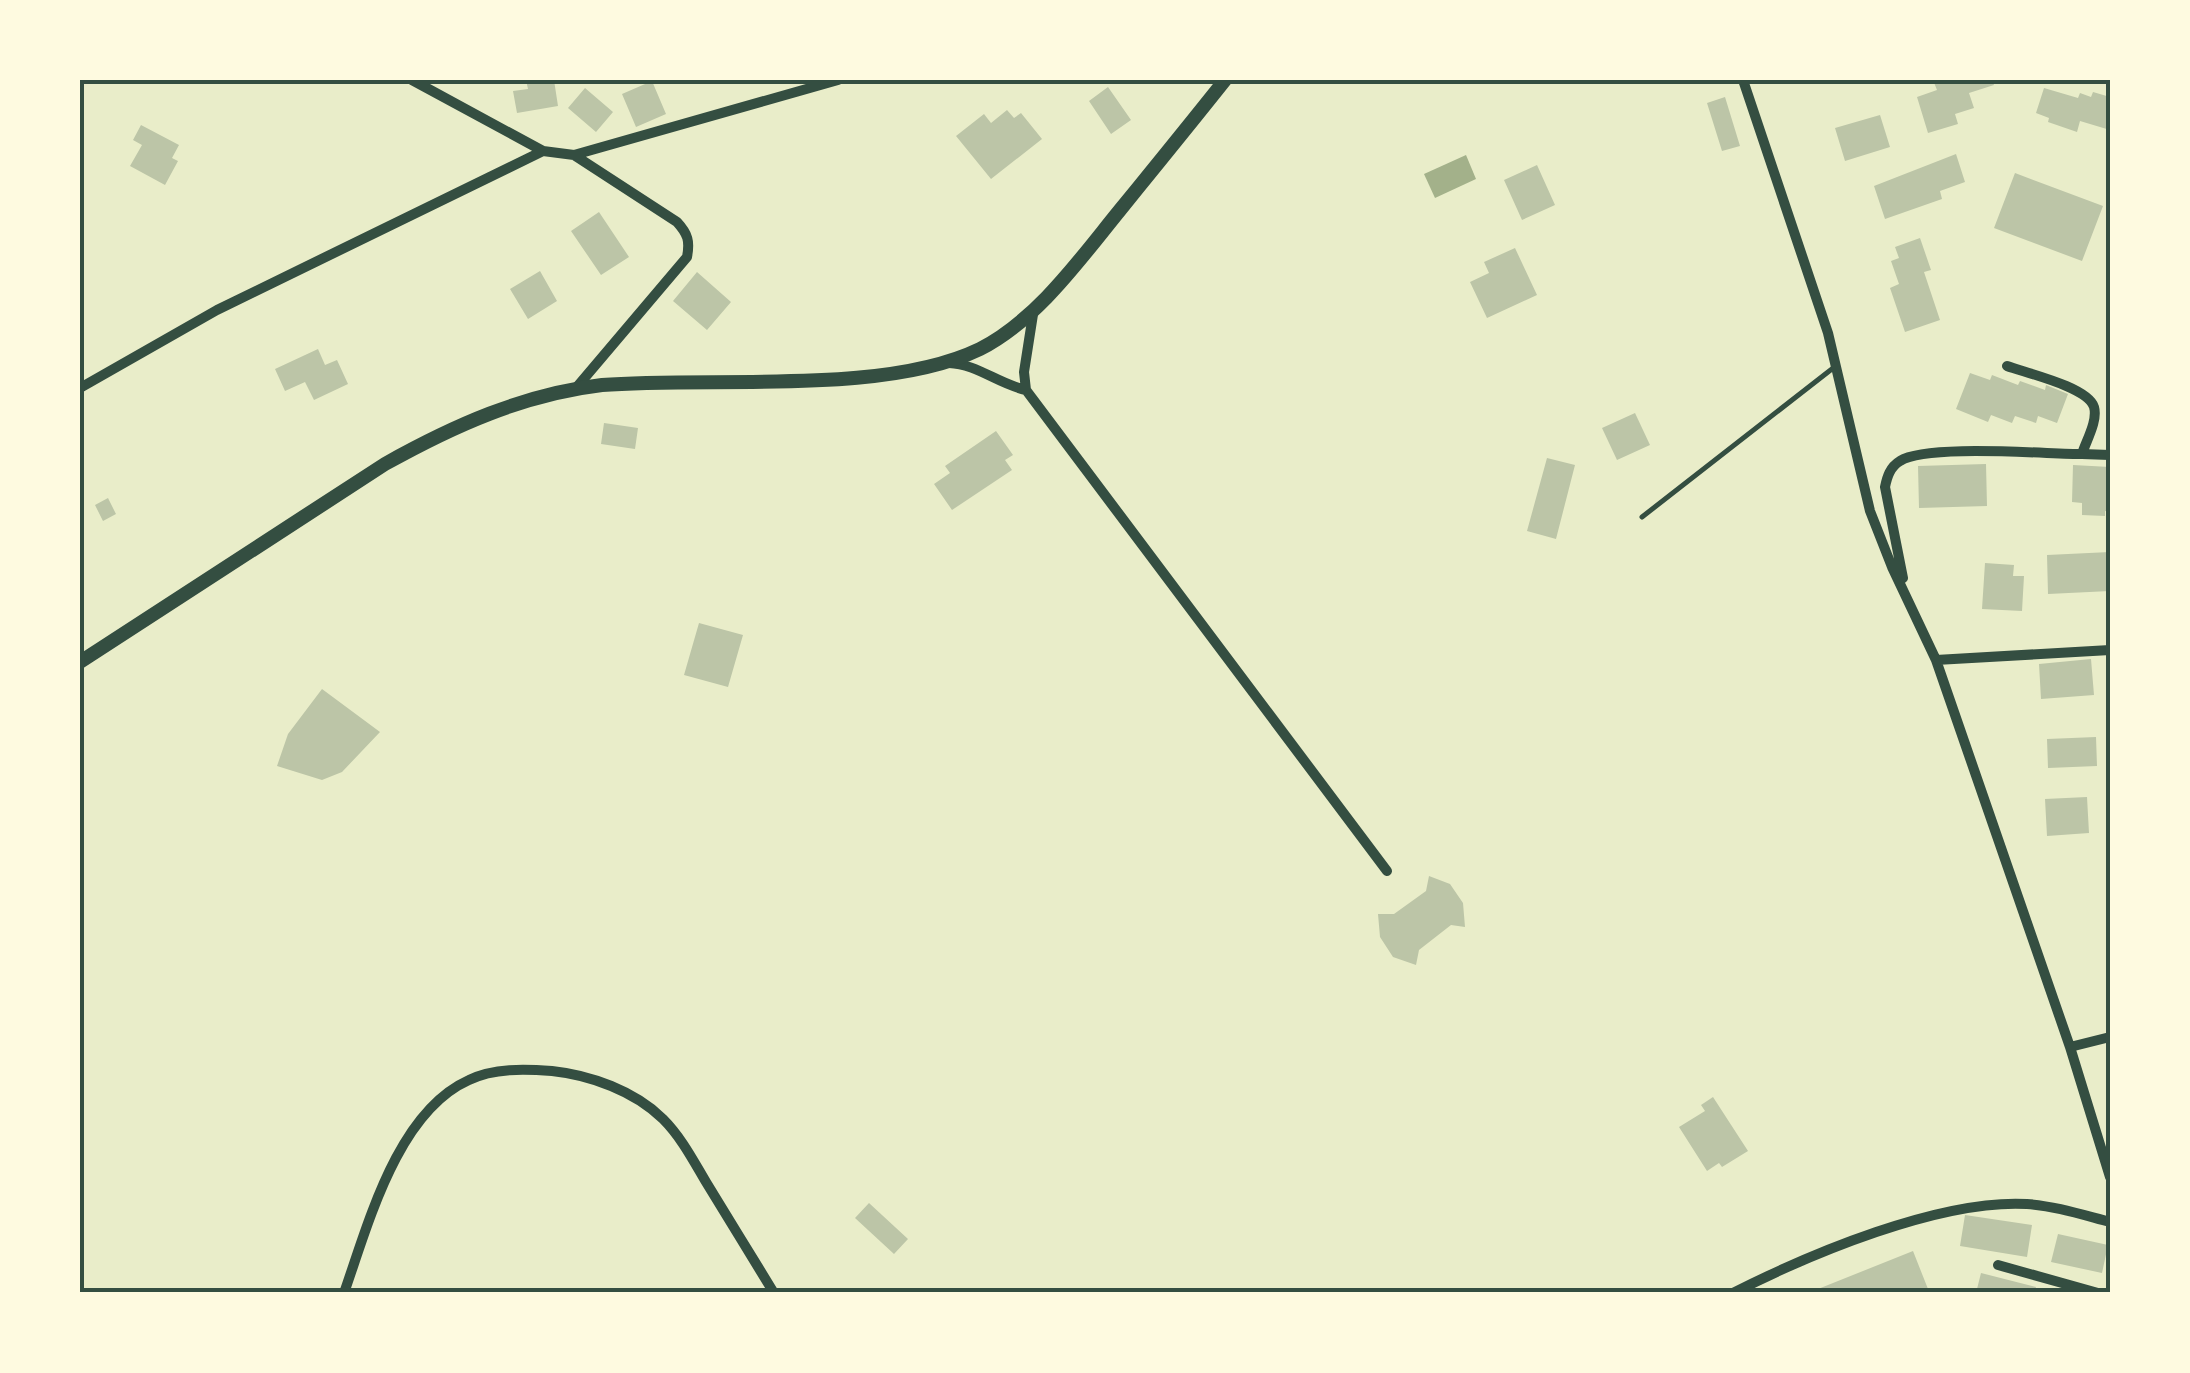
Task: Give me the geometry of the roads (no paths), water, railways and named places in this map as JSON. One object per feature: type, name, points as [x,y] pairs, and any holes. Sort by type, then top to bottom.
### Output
[{"type":"street","points":[[412,80],[543,151],[574,154],[838,80]]},
{"type":"street","points":[[80,662],[408,451],[491,412],[576,388],[853,376],[964,356],[991,342],[1035,308],[1225,80]]},
{"type":"street","points":[[1743,80],[1836,365],[1866,498],[1880,540],[1936,660],[2070,1046],[2110,1178]]},
{"type":"street","points":[[80,388],[218,310],[543,151]]},
{"type":"street","points":[[574,154],[677,222],[690,243],[678,270],[576,388]]},
{"type":"street","points":[[1035,308],[1024,372],[1026,390],[1387,870]]},
{"type":"street","points":[[938,362],[967,366],[1026,390]]},
{"type":"street","points":[[2007,366],[2088,397],[2095,412],[2082,454]]},
{"type":"street","points":[[1907,599],[1886,500],[1886,481],[1894,464],[1928,453],[2110,455]]},
{"type":"street","points":[[1936,660],[2110,650]]},
{"type":"street","points":[[2070,1046],[2110,1036]]},
{"type":"street","points":[[344,1293],[378,1198],[402,1149],[434,1105],[476,1077],[512,1070],[564,1073],[604,1084],[647,1105],[678,1136],[774,1293]]},
{"type":"street","points":[[2097,1133],[2110,1136]]},
{"type":"street","points":[[1733,1293],[1865,1237],[1975,1209],[2004,1204],[2037,1205],[2110,1222]]},
{"type":"street","points":[[1998,1265],[2098,1293]]},
{"type":"lane","points":[[1642,517],[1836,365]]}]
